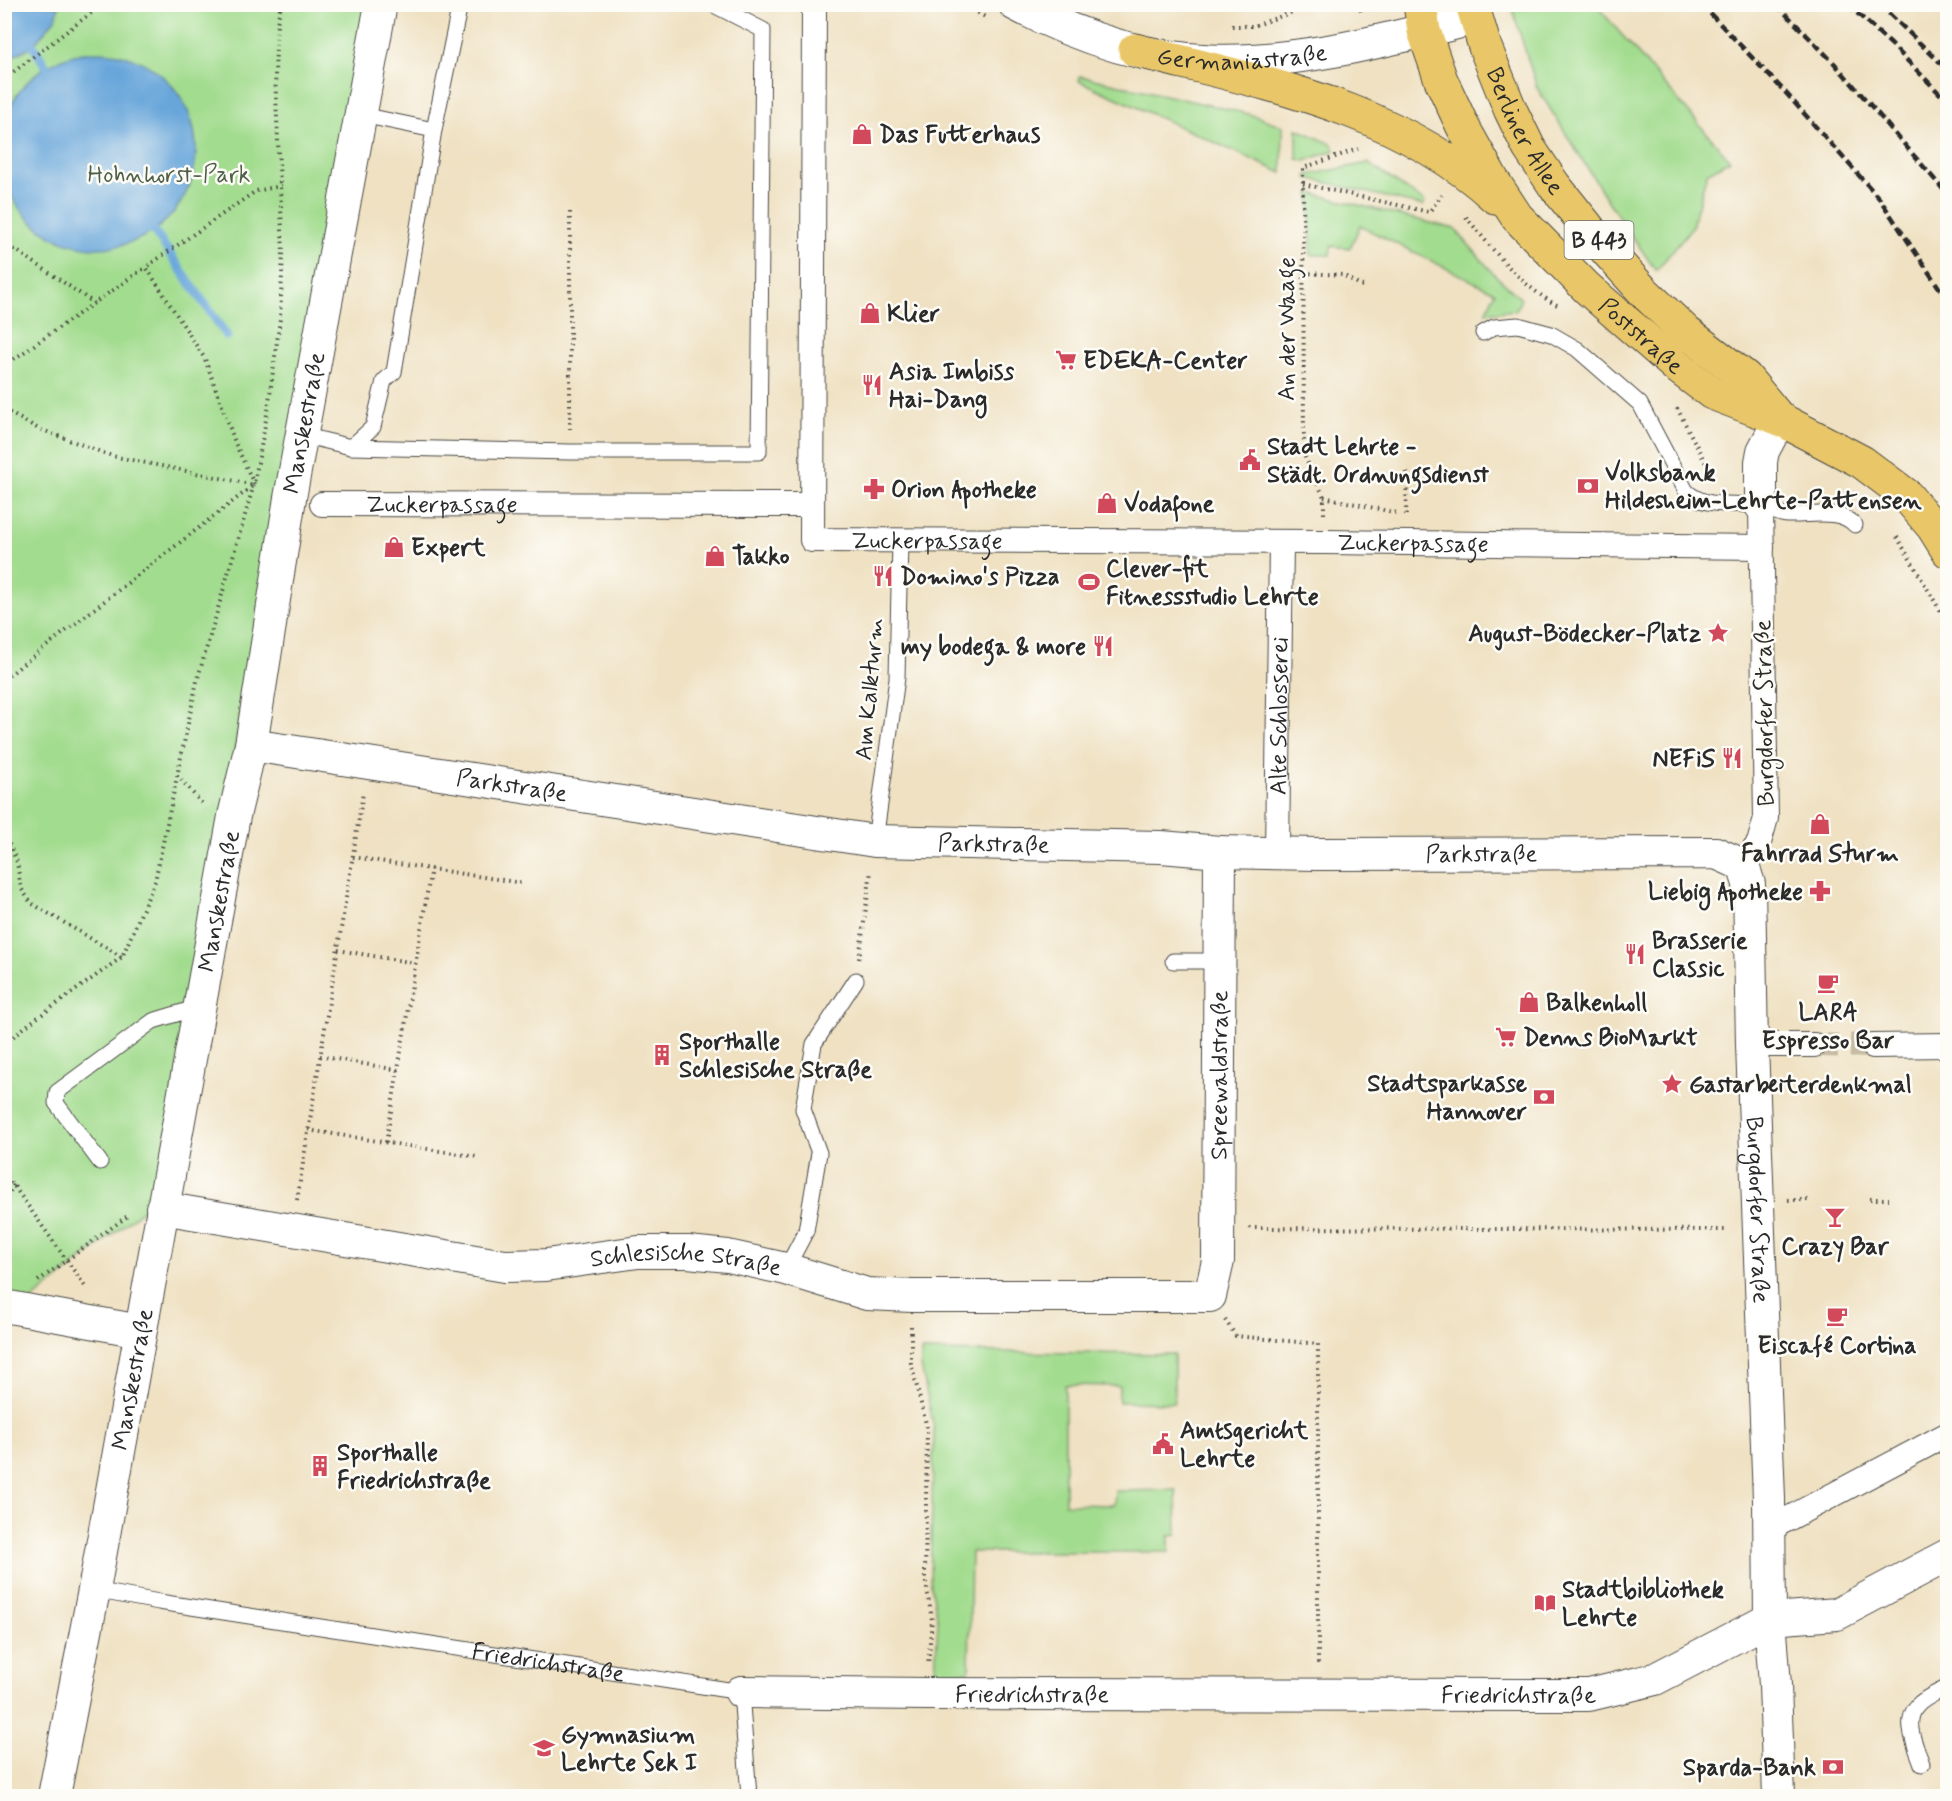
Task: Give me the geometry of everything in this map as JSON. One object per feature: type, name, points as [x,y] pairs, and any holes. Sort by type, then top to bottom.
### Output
[{"type":"main road","name":"Berliner Allee","points":[[1474,11],[1496,78],[1510,109],[1529,148],[1554,184],[1606,250],[1644,291],[1686,332],[1745,377],[1780,419]]},
{"type":"main road","name":"Poststraße","points":[[1422,18],[1441,80],[1463,127],[1492,179],[1517,217],[1587,288],[1675,365],[1712,393],[1780,419],[1862,462],[1906,495],[1933,527],[1947,551]]},
{"type":"main road","points":[[1135,50],[1275,86],[1371,118],[1404,134],[1444,158],[1481,185],[1517,217]]},
{"type":"street","name":"Manskestraße","points":[[54,1797],[94,1590],[126,1329],[164,1200],[234,816],[251,745],[290,498],[381,4]]},
{"type":"street","name":"Zuckerpassage","points":[[814,4],[812,540],[1762,546]]},
{"type":"street","name":"Germaniastraße","points":[[1015,4],[1046,21],[1089,38],[1135,50],[1200,60],[1250,61],[1369,44],[1422,18],[1474,11]]},
{"type":"street","name":"Burgdorfer Straße","points":[[1779,1797],[1770,1619],[1749,884],[1743,865],[1759,843],[1766,818],[1761,462],[1763,451],[1780,419]]},
{"type":"street","name":"Zuckerpassage","points":[[322,504],[812,505]]},
{"type":"street","name":"Alte Schlosserei","points":[[1277,852],[1281,542]]},
{"type":"street","name":"Parkstraße","points":[[251,745],[875,841],[1161,847],[1221,852],[1716,853],[1743,865]]},
{"type":"street","name":"Spreewaldstraße","points":[[1210,1296],[1218,1261],[1219,1228],[1221,852]]},
{"type":"street","points":[[1752,1045],[1814,1045]]},
{"type":"street","points":[[1873,1046],[1947,1045]]},
{"type":"street","name":"Schlesische Straße","points":[[164,1200],[292,1230],[505,1266],[546,1265],[638,1252],[678,1252],[728,1256],[786,1269],[867,1294],[1210,1296]]},
{"type":"street","points":[[4,1306],[126,1329]]},
{"type":"street","points":[[1769,1528],[1947,1434]]},
{"type":"street","name":"Friedrichstraße","points":[[741,1692],[1589,1695],[1655,1679],[1770,1619],[1837,1614],[1947,1556]]},
{"type":"lane","points":[[351,447],[373,427],[384,381],[394,372],[434,130],[460,4]]},
{"type":"lane","points":[[302,435],[351,447],[570,452],[759,452],[763,30],[712,4]]},
{"type":"lane","points":[[362,114],[434,130]]},
{"type":"lane","points":[[1483,333],[1494,327],[1518,325],[1551,334],[1577,349],[1640,405],[1686,491],[1692,497],[1720,504],[1761,506],[1785,516],[1837,515],[1848,518],[1855,525]]},
{"type":"lane","name":"Am Kalkturm","points":[[875,841],[897,678],[900,541]]},
{"type":"lane","points":[[1173,961],[1220,961]]},
{"type":"lane","points":[[786,1269],[806,1231],[819,1153],[803,1109],[814,1044],[856,980]]},
{"type":"lane","points":[[100,1162],[56,1103],[57,1092],[153,1021],[199,1007]]},
{"type":"lane","name":"Friedrichstraße","points":[[94,1590],[741,1692]]},
{"type":"lane","points":[[1922,1764],[1910,1728],[1911,1717],[1918,1704],[1947,1687]]},
{"type":"lane","points":[[741,1692],[748,1797]]},
{"type":"path","points":[[7,78],[103,4]]},
{"type":"path","points":[[4,1044],[122,957],[155,881],[197,681],[254,484],[268,410],[280,319],[283,253],[274,74],[277,23],[281,4]]},
{"type":"path","points":[[1222,27],[1254,26],[1315,4]]},
{"type":"path","points":[[1358,150],[1303,168],[1303,184],[1429,212],[1442,195]]},
{"type":"path","name":"An der Waage","points":[[1303,184],[1304,455],[1324,497],[1324,542]]},
{"type":"path","points":[[4,366],[256,191],[281,186]]},
{"type":"path","points":[[570,212],[570,452]]},
{"type":"path","points":[[4,242],[94,303]]},
{"type":"path","points":[[146,267],[205,359],[236,445],[254,484]]},
{"type":"path","points":[[1304,273],[1343,275],[1364,287]]},
{"type":"path","points":[[1674,403],[1705,462],[1720,504]]},
{"type":"path","points":[[4,410],[37,428],[112,456],[254,484],[290,498]]},
{"type":"path","points":[[1397,543],[1406,515],[1407,472]]},
{"type":"path","points":[[4,679],[254,484]]},
{"type":"path","points":[[1324,497],[1406,515]]},
{"type":"path","points":[[292,1230],[368,763]]},
{"type":"path","points":[[176,775],[207,810],[234,816]]},
{"type":"path","points":[[4,833],[17,862],[21,888],[31,903],[122,957]]},
{"type":"path","points":[[856,980],[875,841]]},
{"type":"path","points":[[353,857],[522,883]]},
{"type":"path","points":[[386,1143],[431,869]]},
{"type":"path","points":[[338,950],[415,963]]},
{"type":"path","points":[[320,1056],[398,1070]]},
{"type":"path","points":[[308,1130],[478,1157]]},
{"type":"path","points":[[4,1172],[67,1260],[126,1329]]},
{"type":"path","points":[[4,1202],[14,1184]]},
{"type":"path","points":[[1870,1199],[1889,1199]]},
{"type":"path","points":[[31,1285],[137,1209],[164,1200]]},
{"type":"path","points":[[1219,1228],[1759,1230]]},
{"type":"path","points":[[912,1296],[911,1363],[927,1428],[925,1577],[932,1620],[927,1694]]},
{"type":"path","points":[[1210,1296],[1236,1336],[1318,1344],[1318,1695]]},
{"type":"green space","name":"Hohnhorst-Park","points":[[5,5],[365,5],[156,1199],[5,1322]]},
{"type":"green space","points":[[1511,5],[1596,5],[1730,160],[1707,173],[1692,227],[1656,271],[1610,204],[1537,88]]},
{"type":"green space","points":[[1080,76],[1249,114],[1283,126],[1282,173],[1079,81]]},
{"type":"green space","points":[[1297,129],[1332,144],[1335,150],[1305,161],[1297,159]]},
{"type":"green space","points":[[1368,163],[1425,202],[1423,206],[1307,178],[1307,175]]},
{"type":"green space","points":[[1310,193],[1455,229],[1495,275],[1521,299],[1516,310],[1486,313],[1495,292],[1360,226],[1350,248],[1331,246],[1330,255],[1311,255]]},
{"type":"green space","points":[[921,1351],[1174,1354],[1174,1403],[1119,1402],[1119,1386],[1065,1385],[1065,1504],[1114,1505],[1115,1491],[1176,1490],[1177,1535],[1169,1536],[1169,1552],[971,1552],[969,1672],[935,1672],[938,1621],[930,1579],[934,1428],[921,1366]]},
{"type":"water","points":[[4,5],[59,5],[56,18],[33,46],[4,59]]},
{"type":"water","points":[[88,52],[108,52],[144,63],[153,68],[174,88],[189,112],[196,140],[196,160],[189,188],[180,205],[160,226],[136,241],[108,248],[88,248],[60,241],[43,232],[16,205],[4,178],[0,160],[0,140],[7,112],[16,95],[43,68],[70,56]]},
{"type":"waterway","points":[[33,46],[45,65]]},
{"type":"waterway","points":[[154,231],[227,336]]},
{"type":"tunnel","points":[[1814,1045],[1873,1046]]},
{"type":"railway","points":[[1701,4],[1785,92],[1879,198],[1948,301]]},
{"type":"railway","points":[[1776,4],[1835,64],[1948,195]]},
{"type":"railway","points":[[1847,4],[1891,44],[1948,102]]},
{"type":"railway","points":[[1879,4],[1948,70]]},
{"type":"place","name":"Das Futterhaus","points":[[862,134]]},
{"type":"place","name":"Klier","points":[[870,313]]},
{"type":"place","name":"EDEKA-Center","points":[[1066,360]]},
{"type":"place","name":"Asia Imbiss Hai-Dang","points":[[872,385]]},
{"type":"place","name":"Stadt Lehrte - Städt. Ordnungsdienst","points":[[1250,460]]},
{"type":"place","name":"Volksbank Hildesheim-Lehrte-Pattensen","points":[[1588,486]]},
{"type":"place","name":"Orion Apotheke","points":[[874,489]]},
{"type":"place","name":"Vodafone","points":[[1107,503]]},
{"type":"place","name":"Expert","points":[[394,547]]},
{"type":"place","name":"Takko","points":[[715,556]]},
{"type":"place","name":"Domino's Pizza","points":[[883,576]]},
{"type":"place","name":"Clever-fit Fitnessstudio Lehrte","points":[[1089,582]]},
{"type":"place","name":"August-Bödecker-Platz","points":[[1718,633]]},
{"type":"place","name":"my bodega & more","points":[[1103,646]]},
{"type":"place","name":"NEFiS","points":[[1732,758]]},
{"type":"place","name":"Fahrrad Sturm","points":[[1820,824]]},
{"type":"place","name":"Liebig Apotheke","points":[[1820,891]]},
{"type":"place","name":"Brasserie Classic","points":[[1635,954]]},
{"type":"place","name":"LARA Espresso Bar","points":[[1828,983]]},
{"type":"place","name":"Balkenholl","points":[[1529,1002]]},
{"type":"place","name":"Denns BioMarkt","points":[[1506,1037]]},
{"type":"place","name":"Sporthalle Schlesische Straße","points":[[662,1055]]},
{"type":"place","name":"Gastarbeiterdenkmal","points":[[1672,1084]]},
{"type":"place","name":"Stadtsparkasse Hannover","points":[[1544,1097]]},
{"type":"place","name":"Crazy Bar","points":[[1835,1217]]},
{"type":"place","name":"Eiscafé Cortina","points":[[1837,1316]]},
{"type":"place","name":"Amtsgericht Lehrte","points":[[1163,1444]]},
{"type":"place","name":"Sporthalle Friedrichstraße","points":[[320,1466]]},
{"type":"place","name":"Stadtbibliothek Lehrte","points":[[1545,1603]]},
{"type":"place","name":"Gymnasium Lehrte Sek I","points":[[544,1748]]},
{"type":"place","name":"Sparda-Bank","points":[[1833,1767]]}]
